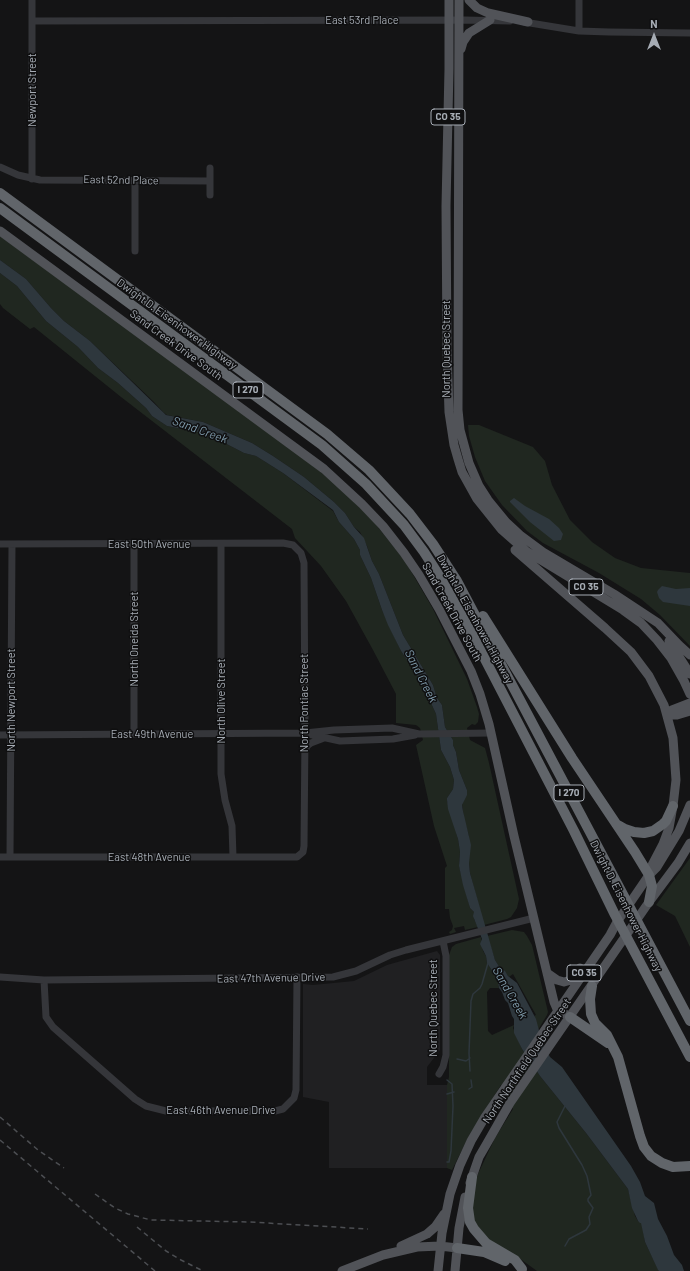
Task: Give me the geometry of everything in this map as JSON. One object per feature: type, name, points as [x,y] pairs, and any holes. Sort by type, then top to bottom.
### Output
[{"type":"highway","name":"Dwight D. Eisenhower Highway","points":[[0,193],[310,421],[347,450],[382,483],[407,510],[447,565],[492,645],[690,1021]]},
{"type":"highway","name":"Dwight D. Eisenhower Highway","points":[[0,208],[322,445],[366,484],[404,525],[440,577],[471,632],[574,831],[615,915],[690,1057]]},
{"type":"highway","points":[[447,565],[464,585],[572,758],[649,875],[652,886],[649,902]]},
{"type":"highway","points":[[615,822],[625,830],[634,832],[650,832],[663,824],[673,806]]},
{"type":"highway","points":[[592,986],[590,999],[591,1014],[595,1022],[607,1035],[614,1048],[622,1070],[644,1147],[652,1156],[662,1163],[673,1167],[690,1166]]},
{"type":"highway","points":[[570,1017],[598,1035],[614,1048]]},
{"type":"highway","points":[[472,1176],[468,1208],[469,1217],[474,1230],[486,1243],[515,1260],[523,1270]]},
{"type":"highway","points":[[457,1248],[488,1254],[523,1270]]},
{"type":"main road","name":"North Quebec Street","points":[[449,0],[446,215],[449,412],[456,453],[462,472],[471,489]]},
{"type":"main road","name":"North Quebec Street","points":[[459,0],[458,410],[460,430],[466,456],[475,478],[484,494],[503,519],[520,535],[543,552],[614,594],[642,613]]},
{"type":"main road","points":[[469,0],[477,8],[488,13],[528,22]]},
{"type":"main road","points":[[459,54],[463,42],[469,33],[490,20]]},
{"type":"main road","name":"Sand Creek Drive South","points":[[0,231],[316,463],[362,504],[383,526],[404,553],[434,599],[476,682],[491,734],[554,1002],[559,1010]]},
{"type":"main road","points":[[471,489],[473,502],[486,521],[498,534],[605,628],[635,657],[655,686],[668,715],[676,761],[676,780],[671,820],[667,835],[652,864],[649,875]]},
{"type":"main road","name":"CO 35","points":[[471,489],[493,520],[517,544],[547,565],[623,610],[647,629],[672,658],[690,694]]},
{"type":"main road","points":[[642,613],[658,623],[690,655]]},
{"type":"main road","name":"CO 35","points":[[642,613],[669,641],[690,674]]},
{"type":"main road","points":[[668,715],[674,716],[686,709]]},
{"type":"main road","name":"North Northfield Quebec Street","points":[[438,1271],[445,1213],[453,1186],[471,1141],[609,933],[649,875],[657,867],[674,840],[690,805]]},
{"type":"main road","name":"North Northfield Quebec Street","points":[[455,1271],[464,1202],[472,1176],[486,1144],[510,1103],[649,902],[678,863],[690,843]]},
{"type":"main road","points":[[547,973],[560,982],[568,982],[609,933]]},
{"type":"main road","points":[[559,1010],[570,1017]]},
{"type":"main road","points":[[383,1256],[392,1249],[427,1234],[435,1227],[445,1213]]},
{"type":"main road","points":[[342,1271],[383,1256],[417,1247],[440,1246],[457,1248]]},
{"type":"street","name":"Newport Street","points":[[32,0],[32,179]]},
{"type":"street","points":[[579,0],[579,31]]},
{"type":"street","name":"East 53rd Place","points":[[32,21],[490,20],[528,22],[579,31],[690,33]]},
{"type":"street","name":"East 52nd Place","points":[[0,166],[18,175],[32,179],[210,181]]},
{"type":"street","points":[[210,168],[210,195]]},
{"type":"street","points":[[135,180],[135,251]]},
{"type":"street","name":"East 50th Avenue","points":[[0,544],[283,543],[293,545],[298,548]]},
{"type":"street","name":"North Newport Street","points":[[10,856],[12,544]]},
{"type":"street","name":"North Oneida Street","points":[[134,544],[134,734]]},
{"type":"street","name":"North Olive Street","points":[[221,544],[222,782],[232,826],[233,857]]},
{"type":"street","name":"North Pontiac Street","points":[[297,857],[303,852],[304,846],[305,733],[304,564],[302,553],[298,548]]},
{"type":"street","name":"East 49th Avenue","points":[[0,735],[305,733],[334,730],[392,728],[419,734]]},
{"type":"street","name":"East 49th Avenue","points":[[305,733],[340,741],[394,739],[419,734],[491,734]]},
{"type":"street","points":[[304,752],[306,746],[311,742],[325,738]]},
{"type":"street","name":"East 48th Avenue","points":[[0,857],[297,857]]},
{"type":"street","name":"East 47th Avenue Drive","points":[[0,977],[44,980],[326,977],[349,973],[394,954],[534,918]]},
{"type":"street","name":"North Quebec Street","points":[[439,1074],[445,1062],[446,1055],[446,956],[443,941]]},
{"type":"street","name":"East 46th Avenue Drive","points":[[44,980],[46,1017],[53,1027],[135,1099],[146,1106],[166,1111],[275,1111],[283,1109],[294,1098],[296,1090],[297,977]]},
{"type":"shaded area","points":[[0,236],[286,445],[331,480],[374,522],[405,561],[433,609],[467,679],[477,707],[479,714],[478,722],[467,728],[470,740],[485,748],[489,763],[519,899],[517,908],[511,917],[484,925],[470,873],[469,836],[464,820],[462,805],[467,790],[459,770],[453,740],[445,727],[442,705],[437,698],[433,685],[403,635],[379,574],[360,532],[354,527],[345,513],[334,502],[304,477],[252,443],[203,422],[167,415],[163,412],[90,341],[64,321],[26,279],[0,260]]},
{"type":"shaded area","points":[[0,273],[17,286],[46,321],[78,347],[98,368],[118,383],[146,408],[152,416],[167,426],[203,433],[244,453],[256,456],[283,473],[333,511],[339,522],[354,539],[360,550],[360,555],[371,578],[382,610],[401,651],[421,681],[436,714],[441,750],[450,767],[454,780],[453,789],[447,800],[458,839],[460,852],[459,866],[470,908],[474,912],[474,919],[478,927],[465,930],[464,926],[454,928],[456,932],[450,934],[449,932],[452,930],[453,926],[449,909],[445,909],[445,868],[447,866],[434,826],[416,745],[423,740],[420,728],[416,725],[396,723],[396,694],[346,601],[321,566],[295,538],[292,529],[121,397],[34,327],[30,329],[3,308],[0,304]]},
{"type":"shaded area","points":[[468,425],[479,425],[533,447],[545,461],[552,485],[570,520],[592,542],[615,558],[641,568],[690,573],[690,646],[660,615],[641,599],[599,573],[543,543],[527,531],[502,505],[485,481],[475,457],[469,436]]},
{"type":"shaded area","points":[[690,858],[690,947],[675,916],[656,905]]},
{"type":"shaded area","points":[[512,930],[524,932],[532,945],[548,1012],[538,1030],[534,1016],[536,1015],[513,974],[509,977],[500,968],[495,960],[487,936]]},
{"type":"shaded area","points":[[481,937],[487,963],[497,978],[499,988],[490,988],[487,992],[488,1031],[492,1035],[514,1025],[513,1028],[522,1049],[540,1076],[586,1133],[628,1189],[635,1216],[638,1221],[642,1223],[645,1242],[659,1271],[537,1271],[519,1258],[489,1241],[472,1219],[473,1191],[477,1176],[495,1138],[513,1109],[501,1085],[470,1134],[452,1170],[447,1168],[449,955],[452,947],[456,944]]},
{"type":"shaded area","points":[[437,951],[440,955],[440,1050],[427,1067],[427,1085],[447,1085],[447,1168],[329,1168],[329,1102],[303,1097],[303,984],[313,985],[354,981],[387,965]]},
{"type":"water","name":"Sand Creek","points":[[0,260],[26,279],[64,321],[90,341],[166,415],[203,422],[252,443],[273,456],[304,477],[334,502],[345,513],[354,527],[364,538],[403,635],[433,685],[437,698],[442,705],[445,727],[453,740],[459,770],[467,790],[467,795],[462,805],[471,845],[469,863],[470,873],[495,960],[500,968],[517,983],[536,1019],[542,1042],[550,1057],[562,1067],[631,1166],[640,1182],[645,1196],[654,1203],[658,1219],[667,1236],[674,1255],[682,1265],[684,1271],[658,1270],[645,1242],[641,1223],[638,1221],[632,1208],[628,1189],[586,1133],[540,1076],[522,1049],[514,1033],[514,1019],[508,1003],[499,988],[497,978],[487,963],[486,956],[480,944],[482,939],[473,916],[474,912],[470,908],[463,885],[459,866],[460,852],[458,839],[448,809],[447,800],[453,789],[454,780],[450,767],[441,750],[436,714],[421,681],[401,651],[388,625],[371,578],[360,555],[360,550],[354,539],[339,522],[333,510],[283,473],[256,456],[244,453],[203,433],[167,426],[152,416],[146,408],[118,383],[98,368],[78,347],[46,321],[17,286],[0,273]]},
{"type":"water","points":[[514,498],[525,506],[549,519],[563,534],[561,540],[554,541],[530,522],[510,502]]},
{"type":"water","points":[[662,586],[676,589],[690,588],[690,606],[663,602],[659,598],[657,592]]},
{"type":"waterway","name":"Sand Creek","points":[[470,1071],[469,1053],[471,1001],[473,994],[482,984],[488,963]]},
{"type":"waterway","points":[[457,1059],[466,1061],[470,1058]]},
{"type":"waterway","points":[[447,1080],[452,1084],[453,1106],[451,1151],[449,1162],[447,1162]]},
{"type":"waterway","points":[[469,1089],[472,1087],[471,1080]]},
{"type":"waterway","points":[[447,1094],[454,1092]]},
{"type":"waterway","points":[[565,1106],[557,1122],[587,1176],[591,1195],[588,1201],[593,1208],[589,1217],[590,1224],[586,1230],[569,1239],[565,1246]]},
{"type":"railway","points":[[0,1117],[38,1150],[64,1168]]},
{"type":"railway","points":[[0,1140],[155,1271]]},
{"type":"railway","points":[[95,1194],[115,1208],[128,1214],[151,1220],[250,1222],[368,1229]]},
{"type":"railway","points":[[137,1227],[166,1251],[203,1271]]}]
